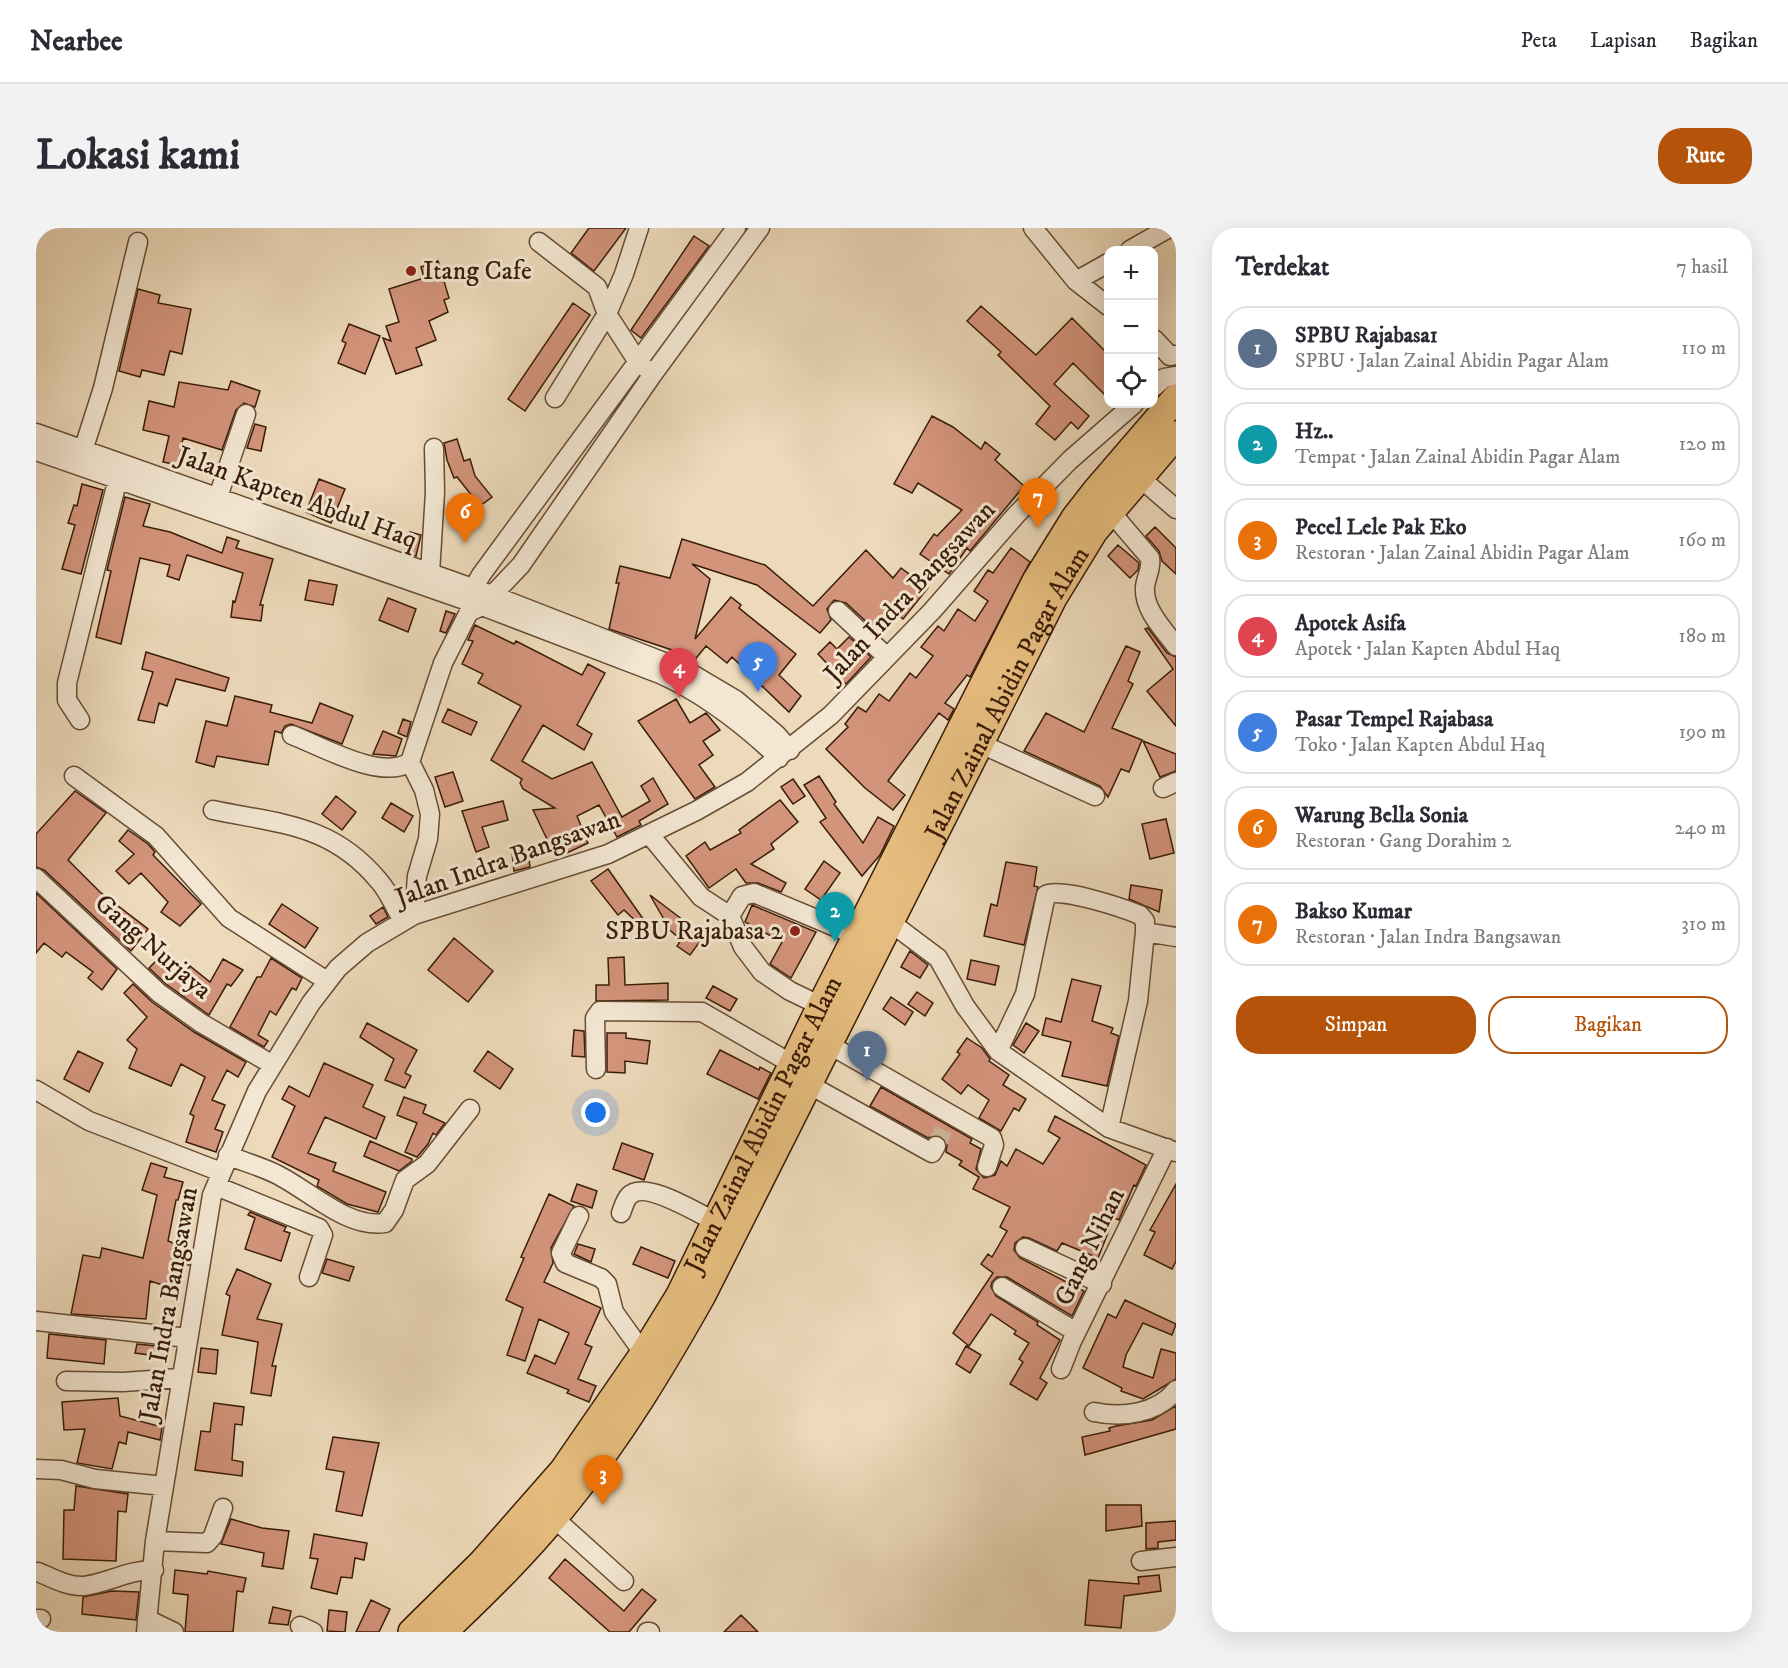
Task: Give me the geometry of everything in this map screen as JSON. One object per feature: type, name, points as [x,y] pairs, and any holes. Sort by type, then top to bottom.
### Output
[{"type":"highway","name":"Jalan Zainal Abidin Pagar Alam","points":[[412,1632],[530,1511],[651,1363],[702,1295],[800,1074],[821,1006],[1036,581],[1075,518],[1176,398]]},
{"type":"highway","name":"Jalan Zainal Abidin Pagar Alam","points":[[443,1632],[500,1577],[554,1518],[613,1441],[716,1222],[800,1074],[828,1044],[1053,598],[1074,562],[1110,511],[1176,435]]},
{"type":"street","points":[[555,398],[607,314],[624,274],[639,228]]},
{"type":"street","points":[[292,735],[377,768],[400,768],[410,762],[443,663],[476,601],[638,362],[736,228]]},
{"type":"street","points":[[476,601],[521,565],[653,374],[760,228]]},
{"type":"street","points":[[1033,228],[1076,281],[1104,303]]},
{"type":"street","points":[[1141,246],[1169,228]]},
{"type":"street","points":[[81,457],[103,388],[138,242]]},
{"type":"street","points":[[538,242],[597,287],[607,314],[638,362],[653,374]]},
{"type":"street","points":[[1076,281],[1104,265]]},
{"type":"street","points":[[1158,343],[1173,356]]},
{"type":"street","points":[[1158,383],[1164,378],[1176,376]]},
{"type":"street","name":"Jalan Indra Bangsawan","points":[[147,1626],[155,1541],[180,1378],[207,1219],[218,1179],[257,1091],[327,981],[338,968],[367,943],[408,918],[608,855],[723,797],[784,754],[831,715],[932,611],[1016,515],[1070,460],[1129,408]]},
{"type":"street","points":[[218,496],[246,414]]},
{"type":"street","name":"Jalan Kapten Abdul Haq","points":[[36,434],[118,478],[430,573],[476,601]]},
{"type":"street","points":[[430,573],[435,492],[434,448]]},
{"type":"street","name":"Jalan Kapten Abdul Haq","points":[[36,450],[81,457],[218,496],[304,536],[476,601],[687,670],[736,700],[776,734],[784,754]]},
{"type":"street","points":[[1139,477],[1176,509]]},
{"type":"street","points":[[80,720],[67,700],[67,683],[118,478]]},
{"type":"street","points":[[1110,511],[1150,558],[1151,564],[1145,589],[1151,612],[1176,646]]},
{"type":"street","points":[[838,611],[886,657]]},
{"type":"street","points":[[981,744],[1095,796]]},
{"type":"street","points":[[408,918],[428,839],[430,814],[424,790],[410,762]]},
{"type":"street","points":[[74,776],[156,836],[229,918],[327,981]]},
{"type":"street","points":[[213,810],[306,828],[344,846],[380,882],[408,918]]},
{"type":"street","points":[[649,834],[701,897],[730,916],[743,947],[762,972],[790,991],[821,1006]]},
{"type":"street","name":"Gang Nurjaya","points":[[36,878],[159,993],[201,1023],[273,1065]]},
{"type":"street","points":[[998,1051],[1025,994],[1046,895],[1051,892],[1068,894],[1133,912],[1145,921],[1138,1001],[1109,1128]]},
{"type":"street","points":[[730,916],[742,896],[754,893],[857,936]]},
{"type":"street","points":[[890,922],[938,958],[965,1006],[998,1051],[1109,1128],[1171,1150]]},
{"type":"street","points":[[1145,932],[1176,937]]},
{"type":"street","points":[[596,1069],[595,1018],[600,1011],[702,1011],[800,1074],[932,1153],[936,1146]]},
{"type":"street","points":[[828,1044],[949,1118],[992,1138],[994,1145],[987,1167]]},
{"type":"street","points":[[36,1089],[89,1121],[218,1179],[319,1228],[323,1235],[309,1277]]},
{"type":"street","points":[[228,1155],[275,1173],[337,1210],[370,1225],[385,1223],[394,1210],[405,1180],[426,1164],[470,1109]]},
{"type":"street","name":"Gang Nihan","points":[[1061,1369],[1076,1332],[1171,1150]]},
{"type":"street","points":[[621,1213],[630,1195],[639,1191],[652,1191],[716,1222]]},
{"type":"street","points":[[579,1216],[561,1253],[562,1259],[565,1263],[601,1278],[607,1284],[614,1312],[651,1363]]},
{"type":"street","points":[[1025,1248],[1102,1284]]},
{"type":"street","points":[[1002,1287],[1076,1332]]},
{"type":"street","points":[[36,1321],[188,1338]]},
{"type":"street","points":[[66,1381],[123,1382],[180,1378]]},
{"type":"street","points":[[1094,1412],[1120,1416],[1150,1409],[1170,1398],[1176,1390]]},
{"type":"street","points":[[36,1469],[61,1470],[94,1479],[164,1486]]},
{"type":"street","points":[[155,1541],[207,1543],[213,1536],[223,1508]]},
{"type":"street","points":[[554,1518],[624,1581]]},
{"type":"street","points":[[1141,1561],[1176,1557]]},
{"type":"street","points":[[38,1572],[68,1584],[84,1586],[136,1570],[154,1570]]},
{"type":"street","points":[[147,1626],[174,1632]]},
{"type":"building","points":[[589,228],[626,228],[594,271],[571,253]]},
{"type":"building","points":[[694,236],[709,246],[641,338],[631,330]]},
{"type":"building","points":[[438,261],[449,298],[444,300],[448,312],[429,321],[436,340],[416,348],[422,365],[396,374],[383,338],[391,341],[386,326],[399,322],[389,289],[424,278],[421,267]]},
{"type":"building","points":[[138,289],[160,295],[158,303],[191,309],[182,354],[170,351],[164,375],[142,370],[140,377],[119,371]]},
{"type":"building","points":[[573,303],[590,315],[525,411],[508,399]]},
{"type":"building","points":[[981,306],[1036,355],[1072,318],[1104,350],[1104,394],[1073,363],[1054,384],[1089,416],[1078,429],[1071,422],[1055,440],[1036,424],[1050,406],[998,355],[1001,352],[967,321]]},
{"type":"building","points":[[349,324],[380,336],[365,374],[338,363],[346,343],[342,341]]},
{"type":"building","points":[[231,381],[260,391],[255,407],[244,403],[236,410],[222,450],[183,438],[178,465],[163,462],[169,436],[143,430],[149,401],[174,407],[179,382],[228,390]]},
{"type":"building","points":[[932,416],[953,427],[981,449],[985,442],[1000,454],[995,460],[1024,486],[970,551],[967,548],[949,574],[920,554],[934,534],[937,536],[962,510],[918,483],[912,493],[894,484]]},
{"type":"building","points":[[255,424],[266,427],[261,451],[247,448]]},
{"type":"building","points":[[457,439],[464,461],[470,459],[475,476],[492,497],[480,506],[457,477],[454,478],[447,460],[444,443]]},
{"type":"building","points":[[319,479],[345,489],[331,523],[306,512]]},
{"type":"building","points":[[82,484],[103,490],[81,574],[62,569],[75,525],[68,523],[74,505],[77,506]]},
{"type":"building","points":[[125,497],[150,504],[143,526],[170,532],[222,553],[227,537],[239,541],[236,548],[273,559],[260,605],[263,605],[261,621],[231,617],[233,601],[235,602],[243,573],[187,555],[179,580],[167,576],[170,565],[140,558],[121,644],[96,637],[111,571],[107,570]]},
{"type":"building","points":[[1155,527],[1176,548],[1176,574],[1162,561],[1159,551],[1146,536]]},
{"type":"building","points":[[410,532],[421,535],[416,556],[404,552]]},
{"type":"building","points":[[682,539],[765,565],[813,606],[866,550],[893,578],[901,568],[928,588],[903,619],[891,609],[873,628],[846,603],[834,600],[827,609],[831,620],[820,633],[757,585],[692,564],[710,579],[695,639],[731,597],[741,605],[739,608],[796,654],[779,675],[801,696],[789,712],[732,657],[727,663],[706,646],[693,662],[678,652],[609,629],[619,583],[616,583],[620,566],[670,578]]},
{"type":"building","points":[[1118,545],[1139,563],[1138,570],[1130,578],[1108,556]]},
{"type":"building","points":[[1011,548],[1030,562],[970,677],[967,675],[945,703],[954,709],[948,720],[939,713],[888,781],[905,795],[893,810],[865,788],[826,749],[848,727],[845,724],[858,707],[866,712],[879,694],[889,701],[910,673],[916,678],[933,656],[921,647],[938,626],[944,631],[958,609],[975,621],[988,601],[974,591],[988,570],[993,573]]},
{"type":"building","points":[[309,580],[337,585],[333,605],[305,600]]},
{"type":"building","points":[[388,598],[416,609],[408,632],[379,620]]},
{"type":"building","points":[[446,611],[455,614],[446,633],[440,631]]},
{"type":"building","points":[[475,625],[514,644],[516,641],[582,675],[588,664],[605,673],[577,725],[592,734],[584,750],[543,725],[522,761],[552,779],[592,762],[622,817],[650,801],[641,786],[653,778],[668,804],[639,821],[641,825],[617,837],[599,805],[577,816],[588,843],[556,858],[533,810],[555,808],[523,789],[520,783],[522,779],[491,760],[521,706],[478,683],[483,674],[462,664],[473,641],[468,640]]},
{"type":"building","points":[[1148,628],[1167,653],[1176,657],[1176,726],[1147,691],[1173,669],[1145,629]]},
{"type":"building","points":[[849,637],[871,657],[846,684],[818,654],[830,642],[837,649]]},
{"type":"building","points":[[1126,646],[1140,652],[1128,681],[1133,684],[1112,728],[1142,740],[1129,772],[1121,769],[1108,797],[1100,786],[1024,751],[1046,713],[1084,732]]},
{"type":"building","points":[[146,652],[229,678],[225,691],[176,679],[167,706],[159,703],[154,723],[138,720],[153,672],[142,669]]},
{"type":"building","points":[[235,696],[272,705],[270,712],[312,723],[320,703],[353,716],[342,744],[291,724],[285,726],[281,733],[275,731],[268,765],[217,756],[214,767],[196,762],[206,721],[227,726]]},
{"type":"building","points":[[676,699],[690,723],[706,713],[720,730],[703,741],[713,755],[699,765],[715,787],[695,799],[638,721]]},
{"type":"building","points":[[448,709],[477,722],[471,735],[442,722]]},
{"type":"building","points":[[403,719],[411,722],[407,737],[398,733]]},
{"type":"building","points":[[383,731],[402,739],[396,756],[373,754]]},
{"type":"building","points":[[1143,741],[1176,754],[1176,771],[1160,777]]},
{"type":"building","points":[[453,772],[463,801],[445,807],[435,777]]},
{"type":"building","points":[[819,776],[836,802],[834,804],[863,843],[878,817],[894,826],[880,855],[862,876],[820,822],[826,818],[804,785]]},
{"type":"building","points":[[793,779],[805,796],[793,804],[781,787]]},
{"type":"building","points":[[75,791],[106,813],[68,860],[100,892],[148,929],[131,951],[44,870],[36,867],[36,834]]},
{"type":"building","points":[[336,796],[356,812],[342,830],[322,814]]},
{"type":"building","points":[[780,800],[798,822],[771,844],[774,849],[751,864],[786,883],[781,892],[758,883],[746,883],[736,869],[709,888],[686,856],[705,842],[710,850],[741,833],[739,830]]},
{"type":"building","points":[[503,801],[508,820],[482,827],[489,847],[476,852],[462,811]]},
{"type":"building","points":[[391,803],[413,816],[404,832],[382,818]]},
{"type":"building","points":[[1166,819],[1174,853],[1150,859],[1142,824]]},
{"type":"building","points":[[128,830],[148,844],[155,852],[153,855],[201,904],[180,926],[161,912],[168,902],[141,873],[129,884],[116,871],[134,854],[119,841]]},
{"type":"building","points":[[528,851],[530,867],[514,871],[512,853]]},
{"type":"building","points":[[824,861],[840,873],[821,900],[805,889]]},
{"type":"building","points":[[1006,862],[1037,867],[1034,886],[1038,887],[1024,945],[984,936],[991,904],[997,906]]},
{"type":"building","points":[[608,869],[646,923],[642,927],[624,910],[618,915],[591,881]]},
{"type":"building","points":[[1131,885],[1162,890],[1159,912],[1129,899]]},
{"type":"building","points":[[36,893],[117,969],[102,990],[88,978],[93,972],[66,952],[62,957],[44,943],[36,953]]},
{"type":"building","points":[[650,895],[704,936],[690,955],[677,946],[681,940],[663,924],[666,923]]},
{"type":"building","points":[[282,904],[318,928],[305,948],[269,924]]},
{"type":"building","points":[[752,905],[816,932],[791,978],[770,964],[782,942],[745,922]]},
{"type":"building","points":[[383,907],[388,917],[376,924],[370,916]]},
{"type":"building","points":[[454,938],[493,971],[468,1002],[428,970]]},
{"type":"building","points":[[910,951],[928,965],[920,978],[901,967]]},
{"type":"building","points":[[624,957],[625,985],[668,983],[668,1000],[596,1001],[596,985],[609,985],[608,958]]},
{"type":"building","points":[[271,958],[302,978],[296,990],[292,988],[276,1015],[270,1011],[258,1035],[268,1041],[264,1047],[230,1027],[257,977],[261,977]]},
{"type":"building","points":[[223,959],[243,970],[231,986],[227,984],[209,1015],[166,984],[149,968],[156,961],[173,979],[174,976],[179,980],[190,966],[210,982]]},
{"type":"building","points":[[971,960],[999,966],[995,985],[967,979]]},
{"type":"building","points":[[1072,979],[1101,986],[1092,1021],[1113,1028],[1111,1033],[1119,1036],[1107,1086],[1062,1076],[1071,1042],[1042,1035],[1046,1018],[1061,1022]]},
{"type":"building","points":[[133,984],[152,1002],[194,1032],[246,1062],[238,1077],[227,1070],[212,1100],[225,1105],[215,1129],[223,1132],[216,1152],[186,1142],[194,1116],[190,1114],[205,1077],[181,1064],[171,1086],[129,1068],[137,1049],[127,1040],[147,1017],[124,993]]},
{"type":"building","points":[[713,986],[737,999],[730,1011],[706,998]]},
{"type":"building","points":[[917,992],[933,1003],[925,1016],[908,1004]]},
{"type":"building","points":[[891,997],[913,1012],[905,1025],[883,1009]]},
{"type":"building","points":[[367,1023],[417,1050],[405,1073],[411,1076],[405,1088],[385,1080],[394,1059],[360,1037]]},
{"type":"building","points":[[1026,1023],[1039,1031],[1024,1053],[1013,1045]]},
{"type":"building","points":[[574,1030],[584,1031],[585,1057],[572,1056]]},
{"type":"building","points":[[607,1033],[626,1033],[626,1038],[650,1041],[647,1064],[625,1061],[625,1073],[607,1072]]},
{"type":"building","points":[[967,1038],[982,1048],[990,1059],[989,1061],[1009,1075],[1003,1085],[1026,1099],[1019,1111],[1014,1108],[1001,1131],[979,1118],[989,1100],[968,1085],[961,1094],[942,1079],[960,1054],[957,1052]]},
{"type":"building","points":[[720,1050],[759,1070],[760,1067],[771,1073],[758,1099],[707,1074]]},
{"type":"building","points":[[78,1051],[103,1063],[89,1092],[64,1079]]},
{"type":"building","points":[[488,1051],[513,1069],[500,1089],[474,1071]]},
{"type":"building","points":[[324,1063],[373,1085],[363,1107],[385,1117],[376,1139],[325,1117],[308,1153],[336,1163],[333,1171],[386,1192],[378,1212],[347,1204],[317,1186],[319,1180],[272,1157],[295,1106],[282,1099],[289,1086],[309,1097]]},
{"type":"building","points":[[881,1087],[972,1139],[970,1143],[981,1149],[976,1169],[984,1178],[995,1175],[1001,1161],[1007,1166],[1016,1149],[1043,1164],[1060,1138],[1048,1131],[1055,1116],[1146,1165],[1136,1186],[1134,1185],[1119,1220],[1114,1218],[1098,1258],[1062,1243],[1057,1251],[1029,1238],[1023,1237],[1015,1243],[1014,1250],[1020,1258],[1084,1291],[1072,1316],[1007,1277],[997,1277],[992,1282],[991,1287],[996,1296],[1038,1322],[1037,1325],[1060,1340],[1040,1378],[1047,1383],[1037,1400],[1010,1384],[1023,1362],[1019,1359],[1029,1343],[1014,1334],[1016,1331],[991,1314],[969,1346],[953,1333],[993,1273],[981,1264],[988,1254],[992,1257],[1007,1231],[1000,1227],[1010,1207],[973,1189],[979,1177],[959,1165],[962,1161],[946,1152],[947,1145],[942,1137],[935,1135],[928,1138],[870,1106]]},
{"type":"building","points":[[404,1097],[426,1105],[423,1113],[445,1123],[436,1135],[433,1133],[428,1144],[417,1157],[405,1152],[417,1123],[397,1115]]},
{"type":"building","points":[[370,1141],[412,1159],[412,1161],[399,1171],[364,1156]]},
{"type":"building","points":[[622,1143],[653,1154],[644,1180],[613,1169]]},
{"type":"building","points":[[151,1163],[167,1168],[164,1177],[183,1182],[178,1200],[176,1200],[168,1241],[192,1250],[189,1265],[173,1261],[166,1286],[150,1281],[146,1319],[71,1314],[83,1255],[100,1258],[102,1248],[143,1258],[157,1195],[142,1190]]},
{"type":"building","points":[[577,1184],[597,1191],[592,1208],[571,1201]]},
{"type":"building","points":[[1176,1184],[1176,1261],[1172,1269],[1144,1255],[1155,1232],[1150,1230]]},
{"type":"building","points":[[549,1194],[574,1206],[551,1248],[553,1263],[544,1282],[601,1308],[585,1344],[592,1347],[578,1379],[596,1386],[589,1402],[567,1393],[569,1390],[527,1373],[535,1355],[555,1364],[569,1333],[539,1319],[525,1361],[507,1355],[523,1308],[506,1300],[524,1258],[521,1257]]},
{"type":"building","points":[[250,1212],[286,1227],[284,1231],[290,1233],[281,1261],[245,1249],[255,1218],[248,1215]]},
{"type":"building","points":[[578,1244],[595,1249],[591,1262],[574,1254]]},
{"type":"building","points":[[641,1247],[675,1261],[668,1278],[633,1264]]},
{"type":"building","points":[[327,1259],[354,1267],[349,1281],[322,1273]]},
{"type":"building","points":[[237,1269],[271,1284],[257,1319],[282,1324],[272,1366],[276,1366],[271,1396],[251,1393],[258,1342],[222,1335],[230,1296],[226,1294]]},
{"type":"building","points":[[1125,1300],[1176,1324],[1172,1335],[1143,1323],[1126,1355],[1123,1367],[1153,1378],[1161,1349],[1176,1353],[1176,1379],[1143,1399],[1121,1391],[1122,1388],[1083,1368],[1108,1314],[1116,1318]]},
{"type":"building","points":[[49,1334],[106,1340],[104,1364],[47,1358]]},
{"type":"building","points":[[137,1344],[166,1347],[164,1357],[135,1353]]},
{"type":"building","points":[[966,1346],[981,1355],[970,1373],[956,1364]]},
{"type":"building","points":[[201,1348],[218,1350],[216,1374],[198,1372]]},
{"type":"building","points":[[118,1398],[120,1416],[162,1427],[160,1440],[128,1432],[126,1444],[119,1442],[112,1469],[77,1463],[85,1429],[64,1430],[62,1402]]},
{"type":"building","points":[[214,1403],[244,1407],[242,1425],[235,1424],[232,1460],[243,1462],[242,1476],[195,1470],[201,1431],[210,1432]]},
{"type":"building","points":[[1176,1406],[1176,1429],[1085,1455],[1082,1437],[1110,1431],[1109,1428],[1116,1426],[1152,1420]]},
{"type":"building","points":[[333,1437],[379,1443],[362,1516],[336,1511],[344,1472],[326,1469]]},
{"type":"building","points":[[76,1486],[128,1494],[126,1512],[118,1511],[116,1561],[63,1559],[64,1510],[74,1510]]},
{"type":"building","points":[[1106,1505],[1141,1505],[1142,1526],[1106,1531]]},
{"type":"building","points":[[231,1519],[262,1528],[289,1531],[283,1569],[262,1566],[264,1553],[221,1544]]},
{"type":"building","points":[[1176,1521],[1176,1540],[1158,1542],[1158,1548],[1146,1549],[1146,1523]]},
{"type":"building","points":[[314,1534],[367,1543],[364,1560],[355,1558],[352,1578],[341,1577],[337,1594],[311,1588],[318,1559],[310,1558]]},
{"type":"building","points":[[565,1559],[624,1611],[642,1589],[656,1600],[629,1632],[610,1632],[549,1578]]},
{"type":"building","points":[[175,1570],[207,1574],[208,1571],[246,1578],[243,1592],[237,1591],[233,1632],[185,1632],[188,1595],[173,1593]]},
{"type":"building","points":[[1159,1575],[1161,1591],[1124,1596],[1121,1628],[1085,1625],[1089,1580],[1139,1584],[1138,1577]]},
{"type":"building","points":[[112,1591],[139,1592],[136,1620],[82,1614],[83,1597]]},
{"type":"building","points":[[371,1600],[390,1609],[379,1632],[356,1632]]},
{"type":"building","points":[[273,1607],[291,1611],[288,1625],[269,1623]]},
{"type":"building","points":[[329,1610],[347,1612],[345,1632],[327,1631]]},
{"type":"building","points":[[741,1615],[758,1632],[724,1632]]},
{"type":"tunnel","points":[[936,1146],[947,1122]]},
{"type":"place","name":"Itang Cafe","points":[[411,271]]},
{"type":"place","name":"Bakso Kumar","points":[[1038,528]]},
{"type":"place","name":"Warung Bella Sonia","points":[[465,543]]},
{"type":"place","name":"Pasar Tempel Rajabasa","points":[[758,692]]},
{"type":"place","name":"Apotek Asifa","points":[[679,698]]},
{"type":"place","name":"SPBU Rajabasa 2","points":[[795,931]]},
{"type":"place","name":"Hz..","points":[[835,942]]},
{"type":"place","name":"SPBU Rajabasa1","points":[[867,1081]]},
{"type":"place","name":"Pecel Lele Pak Eko","points":[[603,1505]]}]
